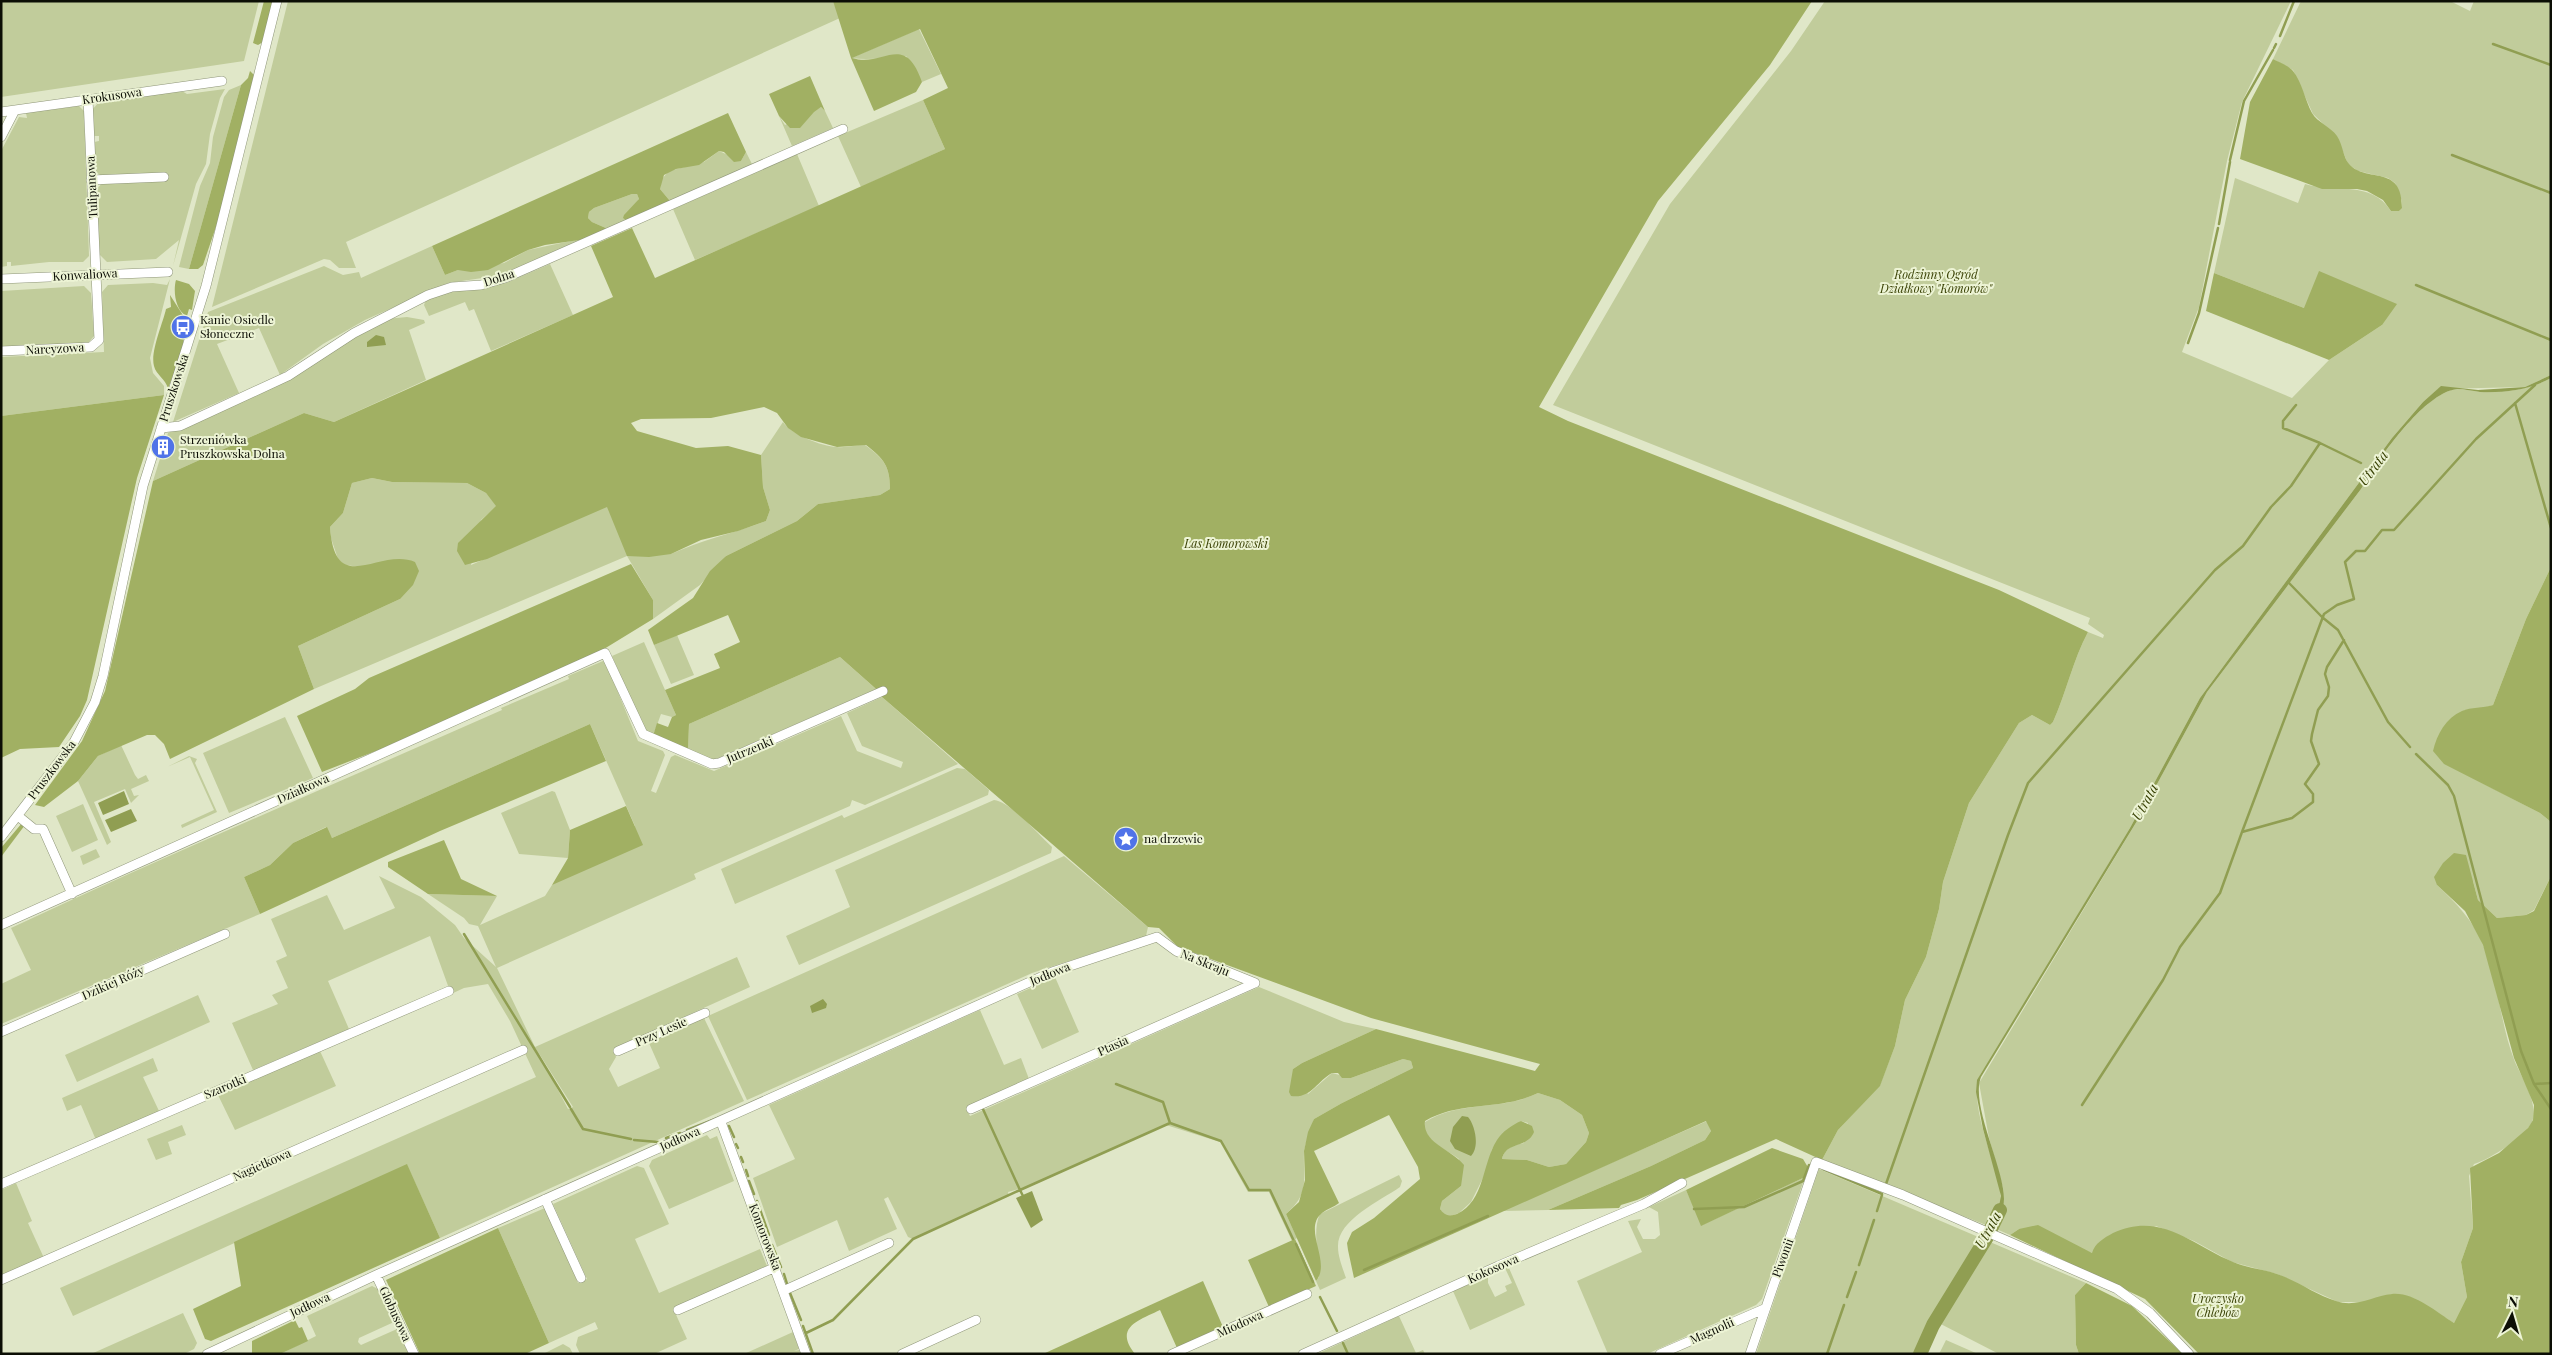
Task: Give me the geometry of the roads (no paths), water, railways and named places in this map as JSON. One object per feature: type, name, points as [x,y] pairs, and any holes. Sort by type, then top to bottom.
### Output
[{"type":"street","name":"Pruszkowska","points":[[1,837],[74,742],[94,702],[103,676],[144,486],[206,286],[277,1]]},
{"type":"street","name":"Krokusowa","points":[[1,112],[222,81]]},
{"type":"street","name":"Tulipanowa","points":[[88,99],[96,274]]},
{"type":"street","points":[[1,137],[15,110]]},
{"type":"street","name":"Dolna","points":[[161,428],[180,426],[288,376],[354,333],[428,295],[452,287],[481,285],[505,278],[843,129]]},
{"type":"street","points":[[91,180],[164,177]]},
{"type":"street","name":"Konwaliowa","points":[[1,279],[168,272]]},
{"type":"street","name":"Narcyzowa","points":[[1,351],[95,345],[99,338],[96,274]]},
{"type":"street","name":"Jutrzenki","points":[[605,653],[643,734],[701,760],[715,764],[884,691]]},
{"type":"street","name":"Działkowa","points":[[1,925],[605,653]]},
{"type":"street","points":[[18,816],[34,829],[43,829],[72,894]]},
{"type":"street","name":"Dzikiej Róży","points":[[1,1032],[225,934]]},
{"type":"street","name":"Na Skraju","points":[[1157,937],[1176,952],[1255,983]]},
{"type":"street","name":"Jodłowa","points":[[207,1354],[376,1275],[1052,972],[1157,937]]},
{"type":"street","name":"Ptasia","points":[[971,1109],[1255,983]]},
{"type":"street","name":"Szarotki","points":[[1,1184],[449,991]]},
{"type":"street","name":"Przy Lesie","points":[[618,1051],[704,1013]]},
{"type":"street","name":"Nagietkowa","points":[[1,1280],[523,1050]]},
{"type":"street","name":"Komorowska","points":[[721,1122],[785,1290],[806,1354]]},
{"type":"street","name":"Piwonii","points":[[1750,1354],[1816,1162],[1903,1195],[2122,1292],[2150,1312],[2189,1354]]},
{"type":"street","name":"Kokosowa","points":[[1303,1354],[1498,1266],[1644,1204],[1682,1183]]},
{"type":"street","points":[[545,1199],[581,1278]]},
{"type":"street","points":[[785,1290],[889,1243]]},
{"type":"street","points":[[678,1310],[776,1267]]},
{"type":"street","name":"Globusowa","points":[[376,1275],[414,1354]]},
{"type":"street","name":"Miodowa","points":[[1172,1354],[1308,1294]]},
{"type":"street","name":"Magnolii","points":[[1660,1354],[1764,1309]]},
{"type":"street","points":[[902,1354],[976,1320]]},
{"type":"water","points":[[376,335],[384,337],[386,345],[367,347],[367,342]]},
{"type":"water","points":[[2551,375],[2551,378],[2543,382],[2517,390],[2480,392],[2457,389],[2446,392],[2422,409],[2389,447],[2371,471],[2361,489],[2207,692],[2137,821],[1981,1077],[1979,1089],[1983,1119],[1999,1170],[2004,1199],[1999,1218],[1994,1228],[1991,1227],[1998,1211],[2001,1196],[1983,1129],[1976,1092],[1977,1080],[2130,828],[2200,698],[2392,438],[2423,402],[2441,386],[2478,390],[2525,387]]},
{"type":"water","points":[[124,791],[129,804],[103,815],[98,803]]},
{"type":"water","points":[[131,809],[137,821],[111,832],[105,820]]},
{"type":"water","points":[[823,999],[827,1004],[826,1008],[812,1013],[810,1006]]},
{"type":"water","points":[[1462,1116],[1468,1117],[1474,1130],[1476,1142],[1471,1156],[1455,1149],[1450,1141],[1453,1127]]},
{"type":"water","points":[[1032,1191],[1043,1220],[1031,1228],[1016,1198]]},
{"type":"waterway","points":[[2280,36],[2294,1]]},
{"type":"waterway","points":[[2274,48],[2276,44]]},
{"type":"waterway","points":[[2493,44],[2551,65]]},
{"type":"waterway","points":[[2230,160],[2244,101],[2273,50]]},
{"type":"waterway","points":[[2452,155],[2551,193]]},
{"type":"waterway","points":[[2219,224],[2230,162]]},
{"type":"waterway","points":[[2188,343],[2199,313],[2218,228]]},
{"type":"waterway","points":[[2416,285],[2551,340]]},
{"type":"waterway","points":[[2242,832],[2324,614],[2337,605],[2354,599],[2345,562],[2356,551],[2365,551],[2382,530],[2394,530],[2476,439],[2535,385]]},
{"type":"waterway","points":[[2515,403],[2551,528]]},
{"type":"waterway","points":[[2296,405],[2283,421],[2283,428],[2361,463]]},
{"type":"waterway","points":[[1886,1184],[2028,783],[2215,570],[2243,546],[2271,507],[2291,486],[2320,443]]},
{"type":"waterway","points":[[2289,583],[2322,617],[2338,630],[2388,722],[2410,747]]},
{"type":"waterway","points":[[2082,1105],[2163,980],[2180,947],[2220,893],[2242,832],[2292,818],[2313,802],[2313,794],[2305,784],[2319,764],[2311,741],[2312,734],[2318,710],[2328,696],[2329,687],[2325,674],[2327,667],[2344,640]]},
{"type":"waterway","points":[[2416,754],[2448,785],[2454,796],[2521,1051],[2534,1084],[2551,1109]]},
{"type":"waterway","points":[[464,934],[570,1107]]},
{"type":"waterway","points":[[2534,1084],[2551,1083]]},
{"type":"waterway","points":[[1116,1084],[1163,1102],[1170,1123]]},
{"type":"waterway","points":[[982,1107],[1020,1190],[1170,1123],[1221,1141],[1249,1190],[1270,1190],[1293,1239]]},
{"type":"waterway","points":[[571,1109],[583,1129],[631,1139]]},
{"type":"waterway","points":[[687,1130],[718,1118]]},
{"type":"waterway","points":[[729,1126],[734,1137]]},
{"type":"waterway","points":[[666,1138],[680,1133]]},
{"type":"waterway","points":[[634,1140],[658,1142]]},
{"type":"waterway","points":[[736,1144],[738,1148]]},
{"type":"waterway","points":[[741,1157],[743,1162]]},
{"type":"waterway","points":[[1694,1209],[1744,1207],[1803,1181],[1809,1165]]},
{"type":"waterway","points":[[1823,1169],[1882,1194]]},
{"type":"waterway","points":[[746,1170],[748,1176]]},
{"type":"waterway","points":[[749,1181],[754,1194]]},
{"type":"waterway","points":[[806,1333],[833,1320],[913,1239],[1020,1190],[1023,1196]]},
{"type":"waterway","points":[[1877,1211],[1882,1195]]},
{"type":"waterway","points":[[757,1201],[769,1235]]},
{"type":"waterway","name":"Utrata","points":[[1920,1354],[1933,1325],[1987,1237],[2000,1210]]},
{"type":"waterway","points":[[1364,1270],[1488,1216]]},
{"type":"waterway","points":[[1859,1265],[1874,1220]]},
{"type":"waterway","points":[[1296,1244],[1313,1282]]},
{"type":"waterway","points":[[772,1245],[781,1267]]},
{"type":"waterway","points":[[1847,1297],[1856,1272]]},
{"type":"waterway","points":[[784,1274],[788,1287]]},
{"type":"waterway","points":[[790,1293],[801,1320]]},
{"type":"waterway","points":[[1320,1297],[1337,1331]]},
{"type":"waterway","points":[[1827,1354],[1844,1305]]},
{"type":"waterway","points":[[803,1326],[813,1354]]},
{"type":"waterway","points":[[1343,1343],[1348,1354]]},
{"type":"place","name":"Kanie Osiedle Słoneczne","points":[[183,327]]},
{"type":"place","name":"Strzeniówka Pruszkowska Dolna","points":[[163,447]]},
{"type":"place","name":"na drzewie","points":[[1126,839]]},
{"type":"park label","name":"Rodzinny Ogród Działkowy \"Komorów\"","points":[[1936,282]]},
{"type":"park label","name":"Las Komorowski","points":[[1226,544]]},
{"type":"park label","name":"Uroczysko Chlebów","points":[[2218,1306]]}]
